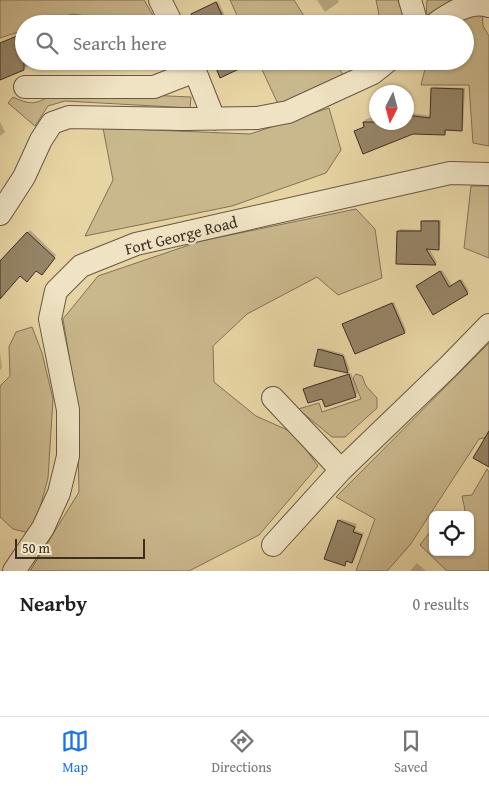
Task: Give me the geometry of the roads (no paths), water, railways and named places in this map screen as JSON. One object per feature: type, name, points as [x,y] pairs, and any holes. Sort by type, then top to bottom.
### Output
[{"type":"street","points":[[160,0],[168,15]]},
{"type":"street","points":[[410,0],[414,15]]},
{"type":"street","points":[[447,15],[468,3],[484,3],[489,6]]},
{"type":"street","points":[[25,86],[154,87],[186,70]]},
{"type":"street","points":[[195,70],[214,119]]},
{"type":"street","points":[[0,214],[24,177],[41,140],[52,124],[69,117],[257,118],[288,112],[377,70]]},
{"type":"street","name":"Fort George Road","points":[[14,571],[43,528],[60,493],[68,456],[68,410],[50,319],[56,291],[81,266],[136,244],[164,237],[450,173],[489,174]]},
{"type":"street","points":[[273,545],[341,470],[489,325]]},
{"type":"street","points":[[273,398],[341,470]]}]
